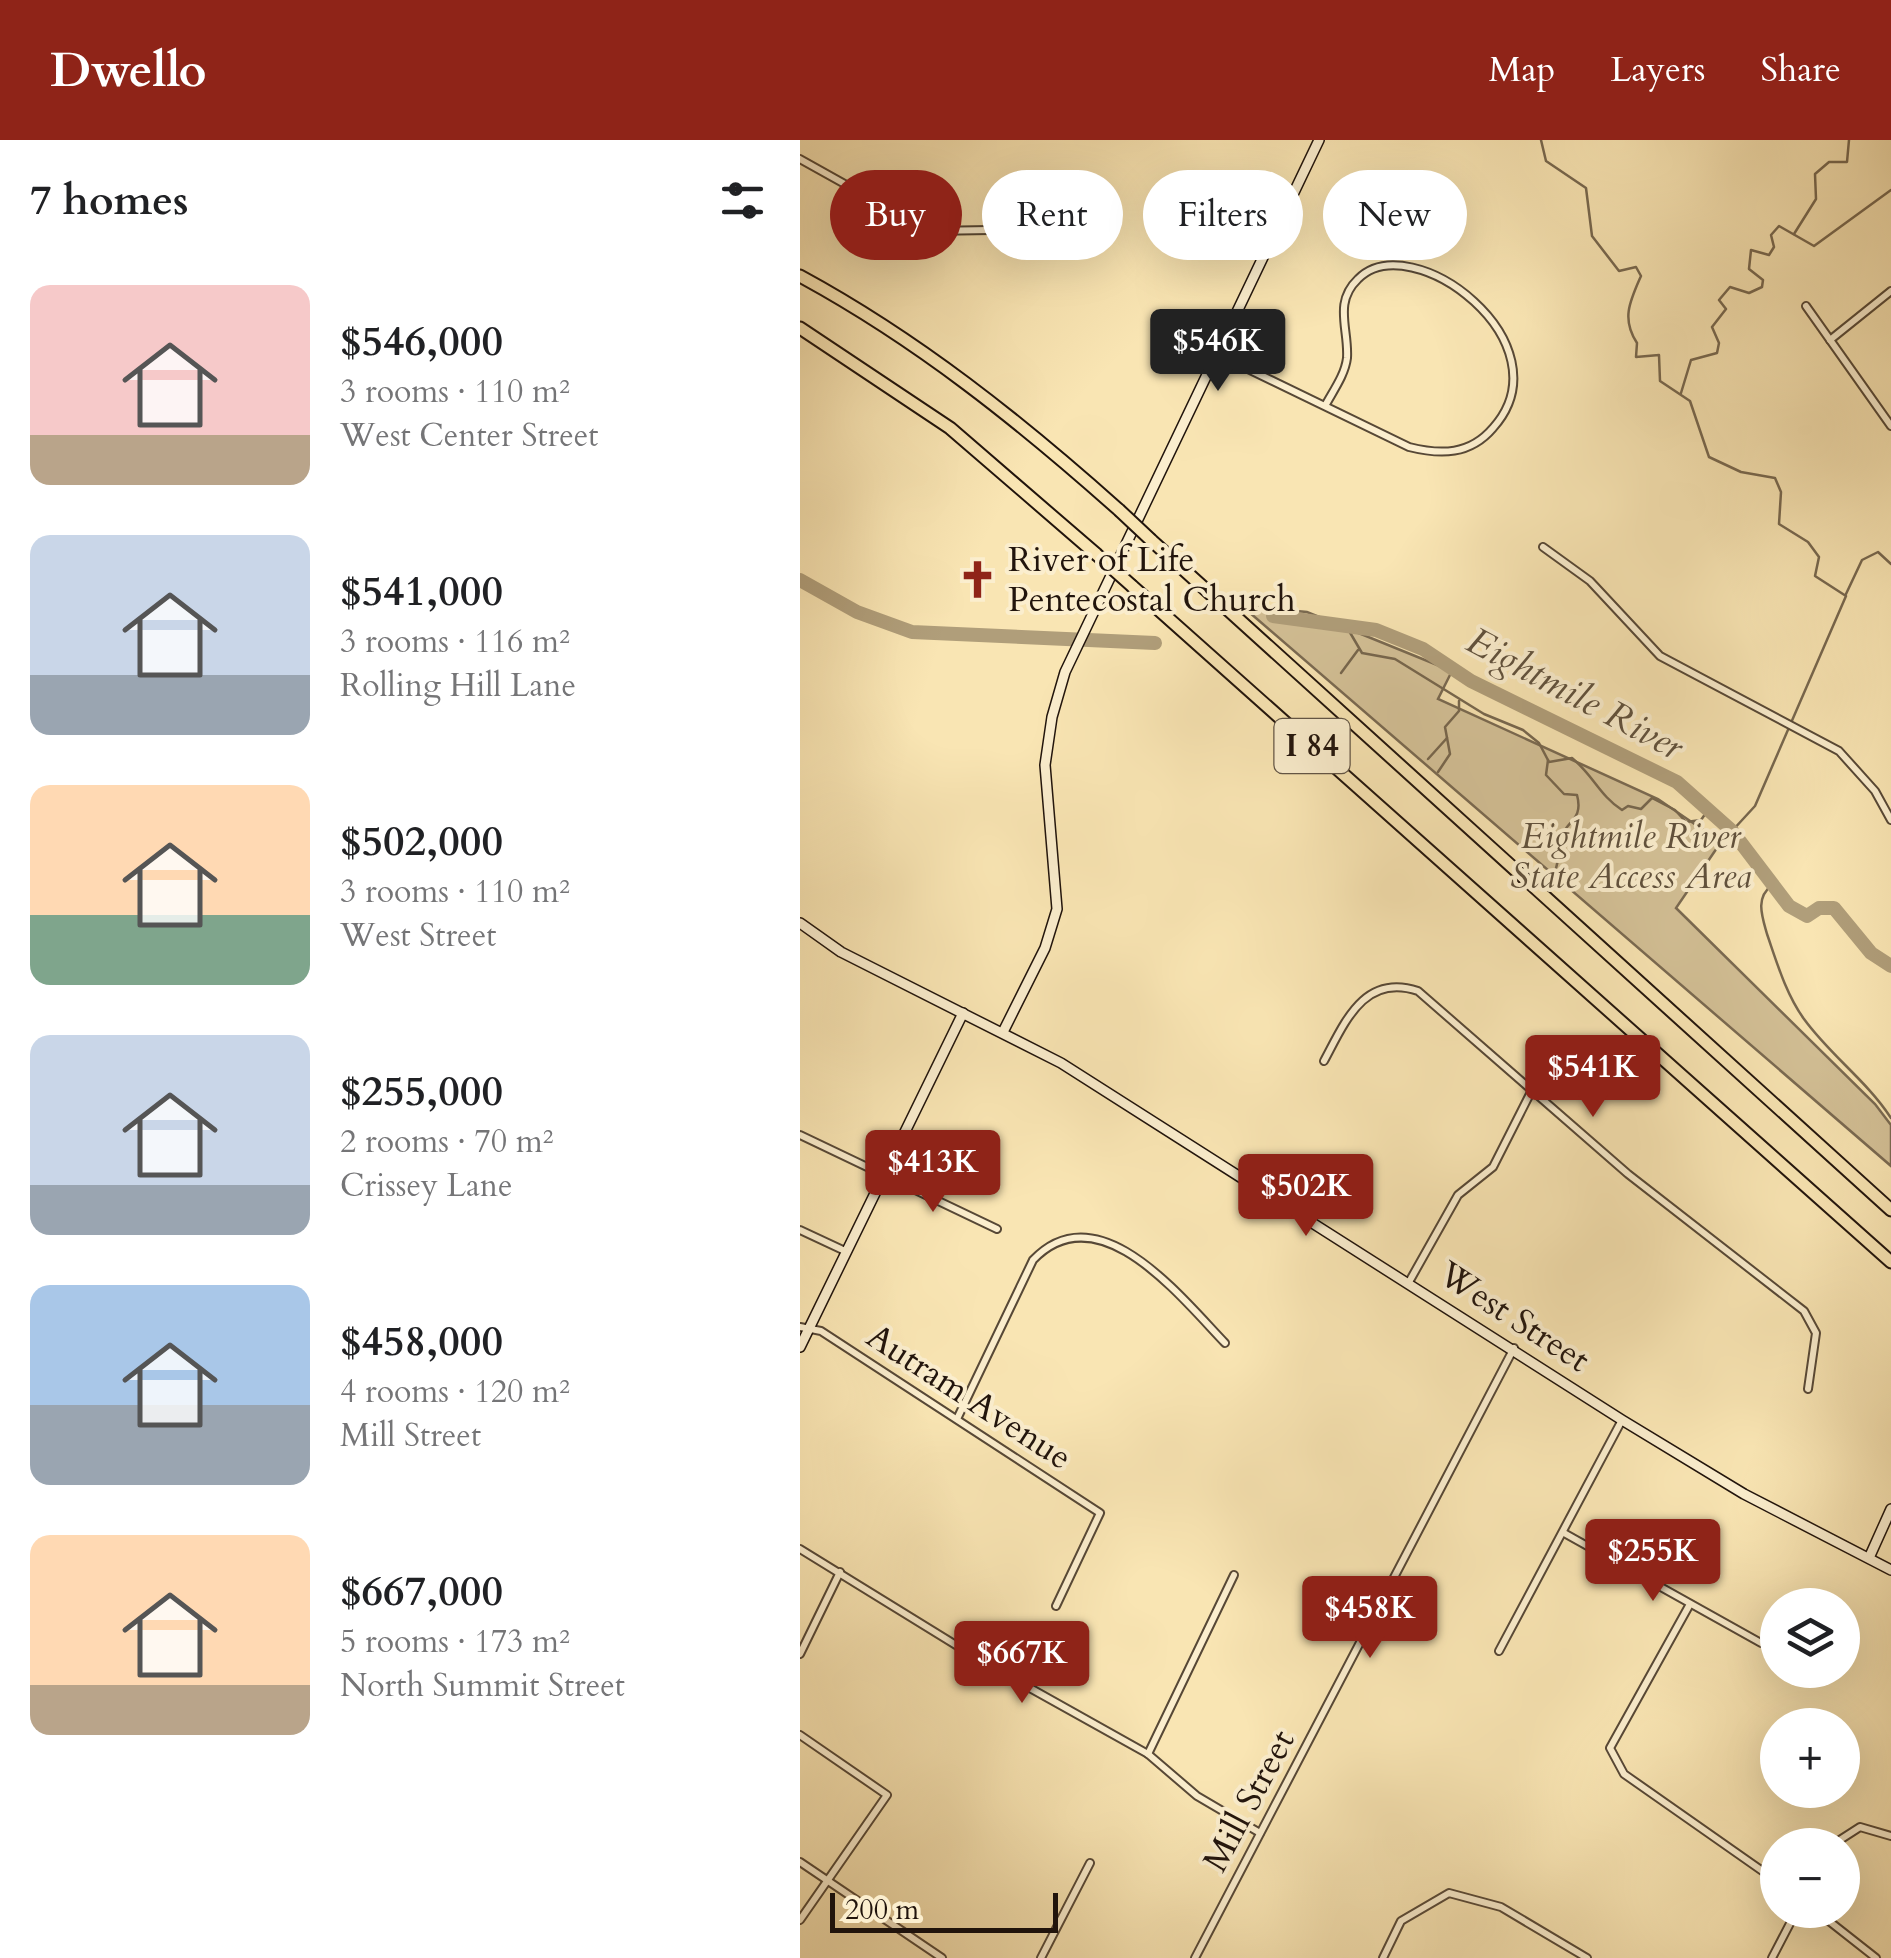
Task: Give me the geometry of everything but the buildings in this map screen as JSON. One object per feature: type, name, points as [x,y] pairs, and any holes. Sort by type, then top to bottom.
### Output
[{"type":"highway","name":"I 84","points":[[800,276],[875,319],[966,380],[1119,510],[1891,1210]]},
{"type":"highway","name":"I 84","points":[[800,328],[950,428],[1891,1262]]},
{"type":"street","points":[[1003,1032],[1053,929],[1056,887],[1048,815],[1047,741],[1058,693],[1083,632],[1320,140]]},
{"type":"street","points":[[800,159],[929,231],[982,230]]},
{"type":"street","points":[[1216,353],[1409,448],[1435,454],[1462,450],[1484,438],[1504,415],[1513,394],[1513,358],[1498,329],[1461,290],[1417,269],[1396,264],[1377,267],[1359,277],[1346,294],[1342,313],[1348,354],[1345,370],[1325,406]]},
{"type":"street","points":[[1830,340],[1891,292]]},
{"type":"street","points":[[1806,306],[1891,426]]},
{"type":"street","points":[[1542,546],[1590,581],[1660,656],[1786,720],[1839,752],[1858,769],[1891,820]]},
{"type":"street","name":"West Street","points":[[800,923],[842,952],[1003,1032],[1138,1110],[1622,1420],[1744,1494],[1891,1570]]},
{"type":"street","points":[[1324,1061],[1360,1000],[1384,988],[1407,987],[1428,998],[1628,1174],[1804,1310],[1816,1334],[1808,1389]]},
{"type":"street","points":[[800,1347],[804,1328],[964,1013]]},
{"type":"street","points":[[1409,1282],[1458,1195],[1493,1167],[1532,1090]]},
{"type":"street","points":[[800,1135],[996,1229]]},
{"type":"street","points":[[800,1230],[845,1252]]},
{"type":"street","points":[[957,1419],[1033,1260],[1050,1241],[1069,1235],[1085,1234],[1103,1240],[1160,1276],[1225,1342]]},
{"type":"street","name":"Autram Avenue","points":[[804,1328],[821,1331],[1100,1513],[1056,1606]]},
{"type":"street","name":"Mill Street","points":[[1194,1958],[1514,1348]]},
{"type":"street","points":[[1499,1651],[1622,1420]]},
{"type":"street","points":[[1869,1558],[1891,1509]]},
{"type":"street","points":[[1564,1533],[1760,1643]]},
{"type":"street","points":[[800,1548],[985,1663],[1148,1754],[1198,1796],[1260,1833]]},
{"type":"street","points":[[800,1654],[840,1572]]},
{"type":"street","points":[[1148,1754],[1234,1575]]},
{"type":"street","points":[[1690,1604],[1610,1748],[1624,1774],[1760,1869]]},
{"type":"street","points":[[800,1735],[887,1794],[800,1920]]},
{"type":"street","points":[[1858,1828],[1891,1836]]},
{"type":"street","points":[[800,1862],[942,1958]]},
{"type":"street","points":[[1041,1958],[1090,1863]]},
{"type":"street","points":[[1383,1958],[1401,1921],[1448,1893],[1501,1907],[1586,1958]]},
{"type":"street","points":[[1772,1958],[1788,1928]]},
{"type":"street","points":[[1838,1928],[1876,1958]]},
{"type":"green space","name":"Eightmile River State Access Area","points":[[1242,606],[1307,612],[1452,671],[1438,699],[1658,799],[1721,842],[1676,908],[1875,1104],[1891,1125],[1891,1166]]},
{"type":"waterway","points":[[1541,140],[1546,161],[1586,188],[1592,236],[1619,271],[1636,267],[1641,276],[1628,318],[1637,343],[1636,357],[1659,355],[1660,381],[1690,401],[1709,457],[1741,472],[1775,478],[1781,492],[1779,524],[1808,542],[1819,557],[1815,576],[1846,596],[1755,806],[1732,831]]},
{"type":"waterway","points":[[1794,234],[1816,199],[1815,174],[1829,162],[1847,162],[1849,140]]},
{"type":"waterway","points":[[1681,393],[1691,360],[1717,353],[1719,343],[1712,327],[1726,309],[1719,300],[1730,287],[1749,293],[1762,287],[1763,280],[1749,269],[1751,250],[1769,255],[1774,247],[1771,235],[1779,226],[1814,246],[1891,190]]},
{"type":"waterway","points":[[1846,594],[1862,560],[1878,552],[1891,564]]},
{"type":"waterway","name":"Eightmile River","points":[[800,580],[857,612],[912,632],[1155,643]]},
{"type":"waterway","name":"Eightmile River","points":[[1273,616],[1376,630],[1423,649],[1471,681],[1677,782],[1732,831],[1789,906],[1807,916],[1819,908],[1834,908],[1871,953],[1891,966]]},
{"type":"waterway","points":[[1345,624],[1362,653],[1395,659],[1484,714],[1523,730],[1539,743],[1549,762],[1572,758],[1622,810],[1628,806],[1641,809],[1652,798],[1675,810],[1686,822],[1701,820],[1708,810]]},
{"type":"waterway","points":[[1341,673],[1358,650]]},
{"type":"waterway","points":[[1438,772],[1450,754],[1445,727],[1459,711],[1459,701]]},
{"type":"waterway","points":[[1428,759],[1447,738]]},
{"type":"waterway","points":[[1548,760],[1546,775],[1564,794],[1577,795],[1578,804],[1576,815],[1564,832],[1554,875]]},
{"type":"waterway","points":[[1772,885],[1763,896],[1762,914],[1792,999],[1814,1032],[1891,1118]]},
{"type":"place","name":"River of Life Pentecostal Church","points":[[978,580]]}]
